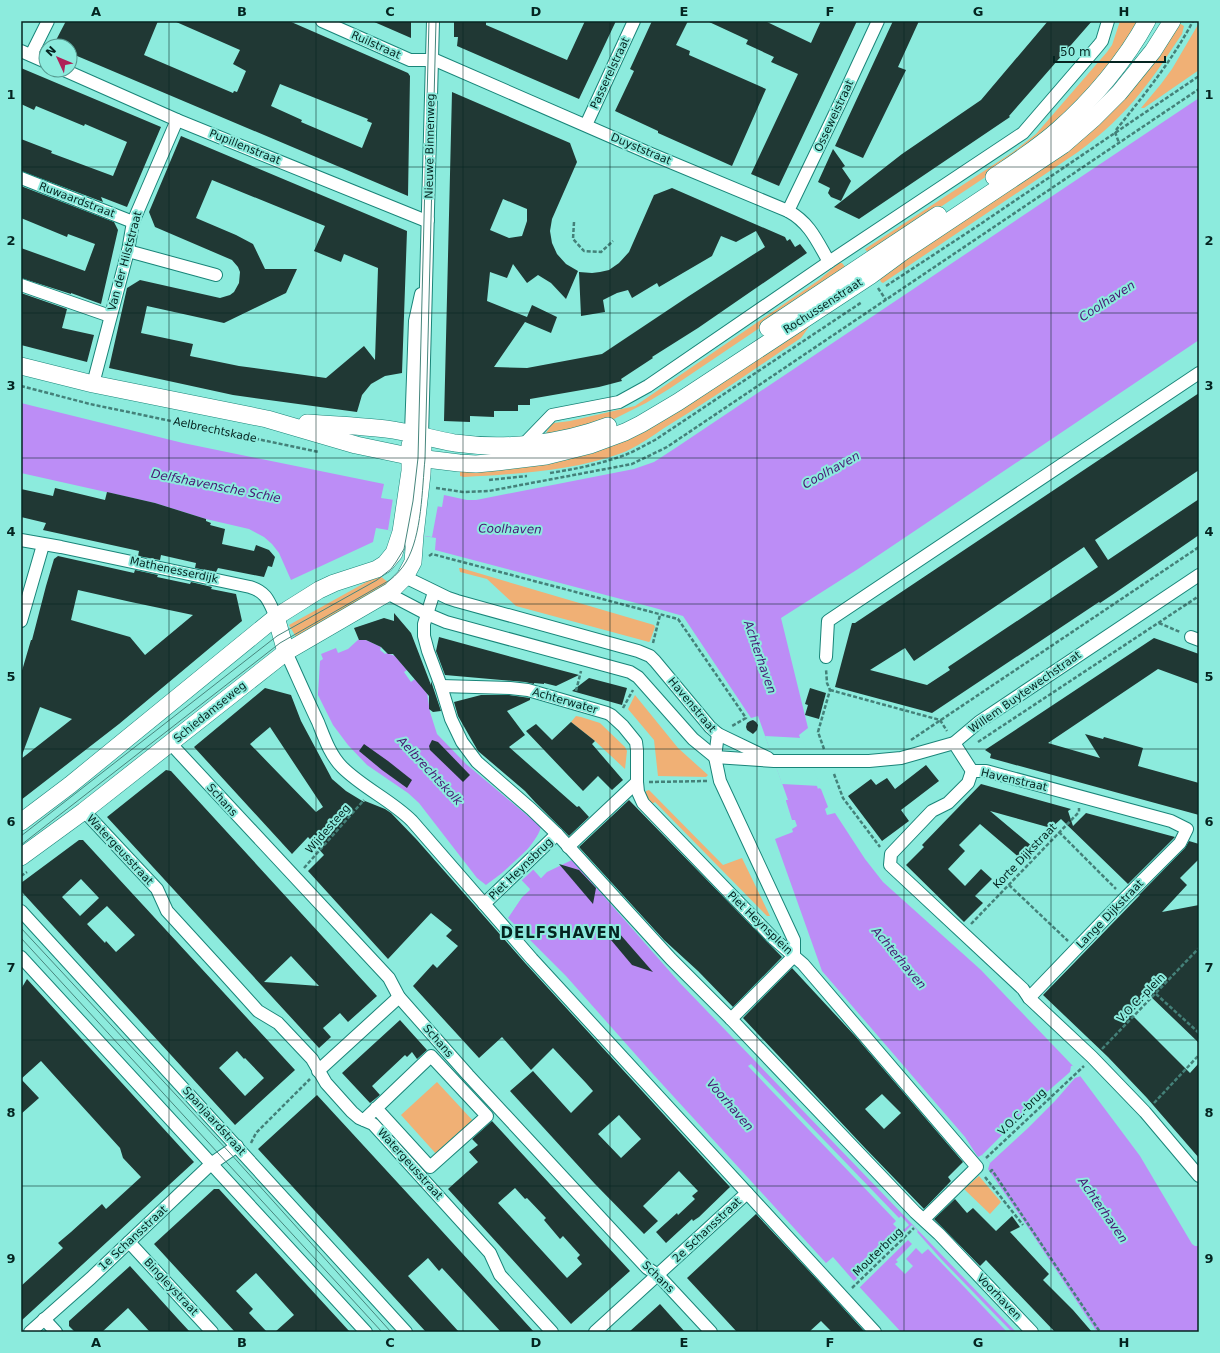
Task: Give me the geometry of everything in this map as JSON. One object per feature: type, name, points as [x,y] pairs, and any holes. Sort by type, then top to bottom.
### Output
[{"type":"street","points":[[38,58],[26,53],[48,21]]},
{"type":"street","name":"Ruilstraat","points":[[322,21],[410,60],[432,61]]},
{"type":"street","name":"Nieuwe Binnenweg","points":[[417,434],[415,321],[427,272],[433,21]]},
{"type":"street","name":"Passerelstraat","points":[[586,125],[634,21]]},
{"type":"street","name":"Osseweistraat","points":[[788,211],[878,21]]},
{"type":"street","points":[[523,445],[552,415],[624,401],[1023,133],[1098,46],[1102,40],[1108,21]]},
{"type":"street","name":"Rochussenstraat","points":[[417,434],[435,439],[484,446],[523,445],[591,433],[651,407],[1035,148],[1068,120],[1111,74],[1127,53],[1147,21]]},
{"type":"street","name":"Rochussenstraat","points":[[416,457],[476,464],[546,456],[576,449],[604,440],[625,432],[659,414],[870,276],[904,251],[1063,145],[1089,123],[1119,93],[1153,51],[1172,21]]},
{"type":"street","name":"Duyststraat","points":[[432,61],[435,60],[798,216],[805,223],[829,262]]},
{"type":"street","name":"Pupillenstraat","points":[[78,76],[177,120],[424,220],[428,220]]},
{"type":"street","name":"Van der Hilststraat","points":[[93,384],[128,251],[133,222],[177,120]]},
{"type":"street","name":"Ruwaardstraat","points":[[21,178],[133,222]]},
{"type":"street","points":[[128,251],[216,275]]},
{"type":"street","points":[[21,285],[110,316]]},
{"type":"street","name":"Aelbrechtskade","points":[[21,366],[93,384],[267,419],[356,444],[416,457]]},
{"type":"street","points":[[826,657],[828,621],[1199,373]]},
{"type":"street","name":"Aelbrechtskade","points":[[267,419],[385,429],[417,434]]},
{"type":"street","name":"Schiedamseweg","points":[[21,857],[171,744],[286,652],[387,593],[401,582],[413,562],[408,533],[412,501],[410,471],[416,457],[417,434]]},
{"type":"street","name":"Schiedamseweg","points":[[21,822],[70,785],[276,617],[319,590],[334,583],[381,567],[388,562],[408,533]]},
{"type":"street","name":"Mathenesserdijk","points":[[21,540],[250,586],[261,591],[266,596],[276,617],[286,652]]},
{"type":"street","points":[[21,621],[43,545]]},
{"type":"street","points":[[381,567],[390,569],[405,577]]},
{"type":"street","name":"Willem Buytewechstraat","points":[[954,743],[979,722],[1199,575]]},
{"type":"street","name":"Havenstraat","points":[[405,577],[434,592],[458,601],[638,651],[650,656],[710,727],[718,734],[774,761]]},
{"type":"street","points":[[434,592],[424,624],[427,646],[451,719],[462,742],[476,762],[531,809],[568,847],[637,782]]},
{"type":"street","name":"Havenstraat","points":[[387,593],[426,614],[446,622],[630,672],[644,682],[693,739],[715,757]]},
{"type":"street","points":[[286,652],[334,756],[344,769],[401,810],[412,821],[532,959],[875,1332]]},
{"type":"street","name":"Achterwater","points":[[441,686],[528,690],[607,713],[617,720],[636,742],[637,782]]},
{"type":"street","name":"Piet Heynsplein","points":[[718,734],[715,757],[720,781],[794,940],[794,956]]},
{"type":"street","points":[[715,757],[774,761],[869,761],[901,758],[954,743]]},
{"type":"street","name":"Havenstraat","points":[[954,743],[972,771],[986,772],[1170,821],[1187,829]]},
{"type":"street","name":"Schans","points":[[171,744],[389,978],[399,997],[500,1110],[647,1268],[658,1275],[711,1332]]},
{"type":"street","points":[[972,771],[968,783],[948,803],[932,811],[891,854],[890,866],[1023,989],[1029,998],[1092,1057],[1145,1112],[1199,1176]]},
{"type":"street","name":"Piet Heynsplein","points":[[637,782],[638,792],[643,803],[768,934],[794,956]]},
{"type":"street","name":"Watergeusstraat","points":[[84,811],[157,889],[167,911],[258,1011],[278,1023],[312,1059],[326,1083],[352,1112],[356,1116],[373,1124],[490,1253],[500,1275],[552,1332]]},
{"type":"street","name":"Lange Dijkstraat","points":[[1029,998],[1180,843],[1187,829]]},
{"type":"street","name":"Piet Heynsbrug","points":[[488,907],[557,834]]},
{"type":"street","name":"Voorhaven","points":[[568,847],[671,959],[731,1019],[1032,1332]]},
{"type":"street","name":"Spanjaardstraat","points":[[21,911],[406,1332]]},
{"type":"street","points":[[731,1019],[794,956],[803,964],[979,1164],[924,1219]]},
{"type":"street","points":[[21,957],[366,1332]]},
{"type":"street","points":[[318,1071],[399,997]]},
{"type":"street","points":[[364,1120],[431,1056],[487,1116]]},
{"type":"street","points":[[376,1108],[430,1167],[487,1116],[495,1114],[500,1110]]},
{"type":"street","name":"1e Schansstraat","points":[[30,1332],[129,1242],[211,1164],[240,1150]]},
{"type":"street","name":"2e Schansstraat","points":[[595,1332],[747,1193]]},
{"type":"street","name":"Bingleystraat","points":[[129,1242],[212,1332]]},
{"type":"street","points":[[44,1319],[56,1332]]},
{"type":"path","points":[[1115,132],[1159,76],[1193,21]]},
{"type":"path","points":[[1115,132],[1199,76]]},
{"type":"path","points":[[435,488],[463,492],[489,491],[632,464],[667,447],[1199,89]]},
{"type":"path","points":[[1115,132],[1119,143]]},
{"type":"path","points":[[574,222],[573,239],[584,251],[601,252],[613,240]]},
{"type":"path","points":[[880,290],[886,300]]},
{"type":"path","name":"Aelbrechtskade","points":[[21,386],[90,404],[324,453]]},
{"type":"path","name":"Willem Buytewechstraat","points":[[910,741],[1199,547]]},
{"type":"path","points":[[427,558],[432,554],[678,620],[746,718]]},
{"type":"path","name":"Willem Buytewechstraat","points":[[954,743],[964,746],[978,742],[1199,596]]},
{"type":"path","points":[[650,656],[660,615]]},
{"type":"path","points":[[1158,623],[1195,638]]},
{"type":"path","points":[[579,681],[580,676]]},
{"type":"path","points":[[820,738],[818,732],[830,690],[827,683]]},
{"type":"path","points":[[830,690],[940,720]]},
{"type":"path","points":[[624,706],[630,695]]},
{"type":"path","points":[[637,782],[699,781]]},
{"type":"path","name":"Wijdesteeg","points":[[296,877],[372,790]]},
{"type":"path","points":[[840,790],[843,798],[875,839]]},
{"type":"path","name":"Korte Dijkstraat","points":[[972,922],[1078,812],[1082,798]]},
{"type":"path","name":"Lange Dijkstraat","points":[[1059,832],[1113,886]]},
{"type":"path","points":[[1009,885],[1064,938]]},
{"type":"path","name":"V.O.C.-plein","points":[[1092,1057],[1100,1051],[1156,994],[1199,948]]},
{"type":"path","points":[[1156,994],[1199,1033]]},
{"type":"path","points":[[1145,1112],[1199,1055]]},
{"type":"path","points":[[240,1150],[318,1071]]},
{"type":"path","name":"V.O.C.-brug","points":[[979,1164],[1074,1074]]},
{"type":"path","points":[[979,1164],[1023,1225]]},
{"type":"path","points":[[989,1172],[992,1170],[1100,1332]]},
{"type":"path","name":"Mouterbrug","points":[[843,1297],[924,1219]]},
{"type":"shaded area","points":[[1120,21],[1141,21],[1125,45],[1079,102],[1014,158],[888,242],[868,253],[865,249],[1013,152],[1036,134],[1107,52],[1112,45]]},
{"type":"shaded area","points":[[1179,23],[1184,26],[1182,34],[1157,71],[1134,100],[1104,131],[1078,152],[883,283],[881,282],[879,277],[1071,145]]},
{"type":"shaded area","points":[[1199,23],[1199,70],[1144,108],[1141,108],[1172,69]]},
{"type":"shaded area","points":[[839,263],[842,263],[847,269],[646,403],[608,422],[547,435],[546,433],[554,423],[570,421],[635,406],[819,280]]},
{"type":"shaded area","points":[[811,324],[801,338],[645,441],[626,451],[601,460],[543,471],[503,475],[460,476],[460,472],[464,469],[581,453]]},
{"type":"shaded area","points":[[459,568],[654,625],[655,627],[649,642],[516,606],[487,579],[460,572]]},
{"type":"shaded area","points":[[379,575],[390,584],[296,637],[289,625]]},
{"type":"shaded area","points":[[635,695],[678,748],[708,775],[706,777],[658,776],[654,740],[628,709]]},
{"type":"shaded area","points":[[576,716],[600,723],[625,747],[627,751],[625,769],[595,741],[571,722]]},
{"type":"shaded area","points":[[649,790],[723,865],[742,858],[770,916],[767,916],[655,802],[652,804],[646,796],[646,791]]},
{"type":"shaded area","points":[[437,1082],[475,1123],[438,1156],[401,1115]]},
{"type":"shaded area","points":[[979,1176],[1001,1202],[990,1214],[964,1189]]},
{"type":"water","points":[[1199,98],[1199,340],[858,569],[781,618],[808,728],[799,735],[818,789],[821,789],[828,807],[825,809],[827,815],[835,813],[865,859],[883,882],[981,970],[1072,1065],[1140,1156],[1192,1244],[1199,1246],[1199,1332],[1097,1332],[988,1169],[990,1163],[982,1155],[978,1157],[965,1137],[822,971],[775,839],[793,832],[792,829],[797,826],[795,820],[792,820],[786,801],[788,800],[758,716],[751,718],[683,616],[435,550],[436,538],[376,528],[373,542],[291,580],[279,553],[272,544],[264,537],[249,529],[206,519],[155,503],[21,473],[21,403],[183,443],[384,484],[381,498],[442,507],[444,495],[467,500],[476,500],[634,469],[654,462],[677,447]]},
{"type":"water","name":"Aelbrechtskolk","points":[[359,639],[366,640],[381,647],[380,650],[385,654],[387,653],[395,656],[407,670],[404,672],[411,682],[415,679],[421,683],[427,693],[430,712],[437,734],[466,764],[541,827],[535,839],[521,856],[539,876],[541,878],[547,872],[572,860],[679,982],[1016,1332],[901,1332],[833,1257],[826,1263],[652,1073],[566,976],[508,918],[522,897],[530,889],[509,867],[486,885],[477,878],[419,803],[408,793],[367,765],[348,745],[333,725],[318,695],[320,661],[323,659],[321,654],[336,648],[338,653],[348,649]]},
{"type":"pier","points":[[393,498],[438,505],[432,537],[388,530]]},
{"type":"pier","points":[[765,736],[802,738],[820,786],[782,784]]},
{"type":"pier","points":[[541,827],[543,827],[541,833],[531,849],[524,856],[533,867],[541,874],[546,870],[574,858],[547,871],[541,878],[534,869],[521,881],[530,890],[522,897],[507,919],[521,896],[527,890],[508,870],[503,876],[488,886],[485,886],[501,874],[529,848],[540,832]]},
{"type":"pier","points":[[751,1064],[899,1218],[901,1216],[909,1225],[901,1232],[893,1224],[896,1221],[748,1066]]},
{"type":"pier","points":[[1071,1066],[1073,1066],[1081,1076],[1075,1078],[1027,1129],[990,1163],[982,1155],[1032,1105],[1070,1072]]},
{"type":"pier","points":[[912,1225],[942,1260],[1012,1332],[1007,1332],[928,1249],[922,1254],[916,1248],[906,1259],[913,1266],[905,1274],[895,1264],[898,1262],[896,1260],[912,1244],[908,1240],[859,1288],[853,1282]]},
{"type":"building","points":[[66,21],[158,21],[144,55],[233,93],[234,91],[237,92],[246,71],[233,64],[240,50],[174,21],[289,21],[408,73],[410,76],[408,196],[78,56],[78,38],[57,38]],"holes":[[[280,84],[368,119],[367,121],[372,123],[362,148],[301,122],[302,120],[271,106]]]},
{"type":"building","points":[[372,21],[411,21],[411,38]]},
{"type":"building","points":[[454,21],[486,21],[486,25],[567,60],[585,21],[616,21],[579,99],[457,46],[458,37],[454,37]]},
{"type":"building","points":[[652,21],[688,21],[676,45],[690,51],[689,55],[766,89],[732,166],[658,133],[658,131],[615,111],[634,71],[630,69]]},
{"type":"building","points":[[707,21],[765,21],[811,43],[821,21],[857,21],[779,186],[751,174],[798,74],[771,62],[774,57],[746,44],[748,40]]},
{"type":"building","points":[[893,21],[919,21],[898,67],[906,70],[863,158],[835,146]]},
{"type":"building","points":[[1048,21],[1092,21],[1009,116],[1010,117],[859,219],[834,207],[902,154],[981,100]]},
{"type":"building","points":[[21,68],[38,75],[38,78],[45,78],[161,127],[127,207],[101,197],[103,202],[21,171],[21,139],[52,151],[51,153],[113,176],[127,142],[85,124],[84,126],[36,106],[34,110],[21,104]]},
{"type":"building","points":[[452,92],[570,143],[577,162],[552,219],[550,231],[552,243],[557,254],[566,264],[578,271],[566,299],[551,283],[538,275],[527,283],[513,264],[507,278],[490,272],[487,301],[527,317],[532,305],[557,317],[551,333],[525,322],[494,367],[527,368],[602,354],[765,247],[756,231],[736,242],[721,236],[712,256],[659,287],[657,283],[632,298],[628,290],[617,293],[603,300],[605,312],[581,316],[579,272],[592,273],[609,270],[619,263],[629,252],[654,195],[672,188],[785,237],[787,241],[790,239],[795,247],[800,244],[807,253],[698,328],[652,357],[653,358],[621,379],[622,381],[599,387],[530,399],[530,405],[518,405],[518,411],[494,411],[494,417],[470,416],[470,422],[444,421]],"holes":[[[503,199],[527,209],[527,221],[522,236],[509,238],[490,230]]]},
{"type":"building","points":[[181,136],[407,231],[402,373],[385,376],[371,384],[362,395],[357,412],[233,395],[109,368],[127,288],[140,280],[220,298],[234,292],[239,283],[240,272],[232,260],[155,227],[149,212]],"holes":[[[212,180],[325,226],[314,251],[341,262],[344,254],[378,268],[375,360],[364,346],[326,378],[239,366],[190,356],[193,344],[141,333],[147,306],[224,323],[286,293],[297,269],[265,269],[253,244],[196,218]]]},
{"type":"building","points":[[833,149],[845,166],[842,168],[851,181],[841,201],[831,197],[828,193],[830,188],[818,182]]},
{"type":"building","points":[[21,186],[114,222],[118,230],[101,304],[21,278],[21,248],[85,271],[95,244],[68,234],[67,237],[21,218]]},
{"type":"building","points":[[21,293],[67,309],[62,328],[94,335],[87,362],[21,345]]},
{"type":"building","points":[[1199,393],[1199,470],[1095,540],[1108,560],[1199,499],[1199,535],[1115,593],[1100,603],[1099,602],[932,713],[835,687],[852,623],[855,623]],"holes":[[[1084,547],[1098,567],[948,667],[950,670],[927,685],[870,670],[905,648],[914,661]]]},
{"type":"building","points":[[55,488],[105,500],[107,492],[155,503],[206,519],[206,521],[211,523],[210,525],[225,529],[222,544],[254,551],[256,545],[269,550],[275,557],[272,567],[268,566],[264,577],[218,568],[216,572],[195,568],[196,563],[161,555],[160,560],[138,556],[139,551],[43,530],[46,523],[21,517],[21,489],[53,496]]},
{"type":"building","points":[[58,556],[134,573],[135,570],[158,575],[157,577],[190,584],[191,582],[212,587],[211,589],[236,594],[242,621],[119,724],[21,800],[21,759],[72,719],[40,707],[21,755],[21,674],[54,559]],"holes":[[[78,590],[193,615],[145,655],[130,637],[71,620]]]},
{"type":"building","points":[[394,613],[411,633],[431,685],[431,681],[441,711],[433,712],[429,709],[429,696],[393,654],[388,654],[381,647],[366,640],[359,640],[354,628],[384,618],[394,621]]},
{"type":"building","points":[[439,637],[579,675],[556,686],[544,683],[534,684],[445,675],[436,651]]},
{"type":"building","points":[[1154,638],[1199,654],[1199,684],[1158,669],[1048,743],[1100,758],[1085,734],[1103,739],[1104,737],[1143,748],[1138,766],[1199,783],[1199,815],[990,758],[991,754],[985,750]]},
{"type":"building","points":[[589,678],[627,688],[622,705],[572,691]]},
{"type":"building","points":[[265,688],[291,695],[301,721],[332,779],[346,791],[364,802],[365,801],[385,809],[391,813],[417,840],[526,964],[730,1187],[699,1217],[693,1221],[692,1219],[666,1243],[656,1232],[677,1213],[678,1215],[695,1199],[692,1196],[698,1191],[679,1171],[643,1206],[658,1221],[644,1234],[595,1184],[510,1091],[533,1071],[571,1113],[593,1091],[586,1083],[553,1048],[531,1070],[502,1037],[479,1058],[413,986],[433,964],[437,968],[458,946],[446,936],[452,930],[431,913],[388,959],[308,871],[324,855],[308,837],[292,854],[194,747]],"holes":[[[270,727],[323,807],[316,812],[250,744]],[[619,1115],[641,1139],[621,1158],[598,1134]]]},
{"type":"building","points":[[810,688],[826,693],[819,719],[805,715],[808,705],[805,704]]},
{"type":"building","points":[[481,695],[509,695],[530,698],[530,700],[507,711],[525,735],[509,747],[577,807],[579,806],[589,817],[569,836],[525,791],[478,751],[458,716],[454,702]]},
{"type":"building","points":[[753,720],[758,725],[757,730],[753,734],[747,730],[746,727],[747,723]]},
{"type":"building","points":[[571,722],[595,741],[592,744],[623,780],[612,790],[598,776],[583,791],[526,731],[536,724],[552,740]]},
{"type":"building","points":[[432,740],[438,742],[470,775],[463,782],[430,750],[429,746]]},
{"type":"building","points":[[364,744],[412,780],[407,788],[359,751]]},
{"type":"building","points":[[926,765],[939,781],[901,810],[909,821],[882,841],[848,796],[871,779],[876,785],[887,778],[895,789]]},
{"type":"building","points":[[166,770],[171,771],[377,996],[348,1022],[340,1013],[323,1028],[331,1037],[319,1048],[107,817]],"holes":[[[291,956],[319,986],[264,982]]]},
{"type":"building","points":[[981,784],[1071,809],[1068,811],[1073,826],[1086,813],[1175,837],[1128,884],[1061,819],[1051,828],[990,811],[1033,847],[1021,859],[980,824],[959,845],[965,851],[948,869],[965,886],[981,869],[992,879],[975,896],[983,903],[964,922],[906,865],[924,847],[922,845]]},
{"type":"building","points":[[629,800],[782,957],[733,1007],[698,971],[664,940],[579,847]]},
{"type":"building","points":[[79,840],[83,840],[295,1070],[235,1125],[21,891],[21,883]],"holes":[[[81,879],[99,898],[80,916],[62,897]],[[107,906],[135,935],[116,952],[87,924]],[[237,1051],[264,1078],[245,1096],[219,1068]]]},
{"type":"building","points":[[1189,841],[1199,844],[1199,859],[1180,878],[1187,885],[1162,912],[1199,905],[1199,1043],[1148,994],[1130,1013],[1190,1073],[1199,1063],[1199,1158],[1147,1098],[1108,1057],[1043,995],[1185,848]]},
{"type":"building","points":[[559,864],[579,870],[596,888],[593,904]]},
{"type":"building","points":[[619,933],[653,972],[632,965],[611,940]]},
{"type":"building","points":[[792,968],[856,1037],[963,1162],[948,1177],[951,1181],[924,1209],[743,1018]],"holes":[[[882,1094],[901,1113],[884,1129],[865,1109]]]},
{"type":"building","points":[[27,979],[194,1162],[21,1321],[21,1286],[63,1248],[58,1243],[102,1204],[106,1209],[141,1177],[123,1158],[120,1148],[41,1061],[21,1079],[21,989]]},
{"type":"building","points":[[400,1020],[427,1050],[417,1059],[412,1052],[407,1057],[405,1055],[372,1086],[380,1095],[370,1103],[342,1073]]},
{"type":"building","points":[[21,1079],[39,1098],[21,1114]]},
{"type":"building","points":[[317,1095],[534,1332],[501,1332],[442,1268],[439,1271],[428,1258],[408,1276],[459,1332],[426,1332],[258,1149]]},
{"type":"building","points":[[492,1121],[630,1271],[571,1324],[448,1189],[478,1162],[469,1152],[478,1145],[472,1139]],"holes":[[[515,1188],[525,1199],[527,1198],[546,1218],[544,1220],[560,1239],[563,1236],[580,1255],[577,1258],[582,1264],[567,1278],[498,1203]]]},
{"type":"building","points":[[214,1189],[219,1189],[350,1332],[275,1332],[294,1315],[256,1273],[236,1291],[253,1309],[249,1313],[267,1332],[235,1332],[154,1244]]},
{"type":"building","points":[[955,1199],[967,1213],[973,1208],[996,1231],[1012,1216],[1020,1227],[1010,1232],[1049,1274],[1043,1280],[1073,1310],[1092,1332],[1055,1332],[986,1260],[980,1266],[934,1219]]},
{"type":"building","points":[[756,1214],[865,1332],[832,1332],[821,1321],[809,1332],[737,1332],[687,1278]]},
{"type":"building","points":[[130,1266],[190,1332],[150,1332],[128,1308],[102,1332],[75,1332],[69,1326],[69,1321]]},
{"type":"building","points":[[660,1304],[685,1332],[629,1332]]},
{"type":"tram line","points":[[21,836],[277,636],[377,580],[391,569],[404,549],[413,501],[418,458],[429,21]]},
{"type":"tram line","points":[[21,845],[280,643],[390,580],[399,572],[406,562],[415,539],[418,525],[425,459],[436,21]]},
{"type":"tram line","points":[[21,928],[229,1152],[391,1332]]},
{"type":"tram line","points":[[21,938],[382,1332]]},
{"type":"district","name":"DELFSHAVEN","points":[[561,933]]},
{"type":"water label","name":"Coolhaven","points":[[1107,301]]},
{"type":"water label","name":"Coolhaven","points":[[831,470]]},
{"type":"water label","name":"Delfshavensche Schie","points":[[216,486]]},
{"type":"water label","name":"Coolhaven","points":[[510,529]]},
{"type":"water label","name":"Achterhaven","points":[[760,657]]},
{"type":"water label","name":"Achterhaven","points":[[899,958]]},
{"type":"water label","name":"Achterhaven","points":[[1103,1210]]}]
